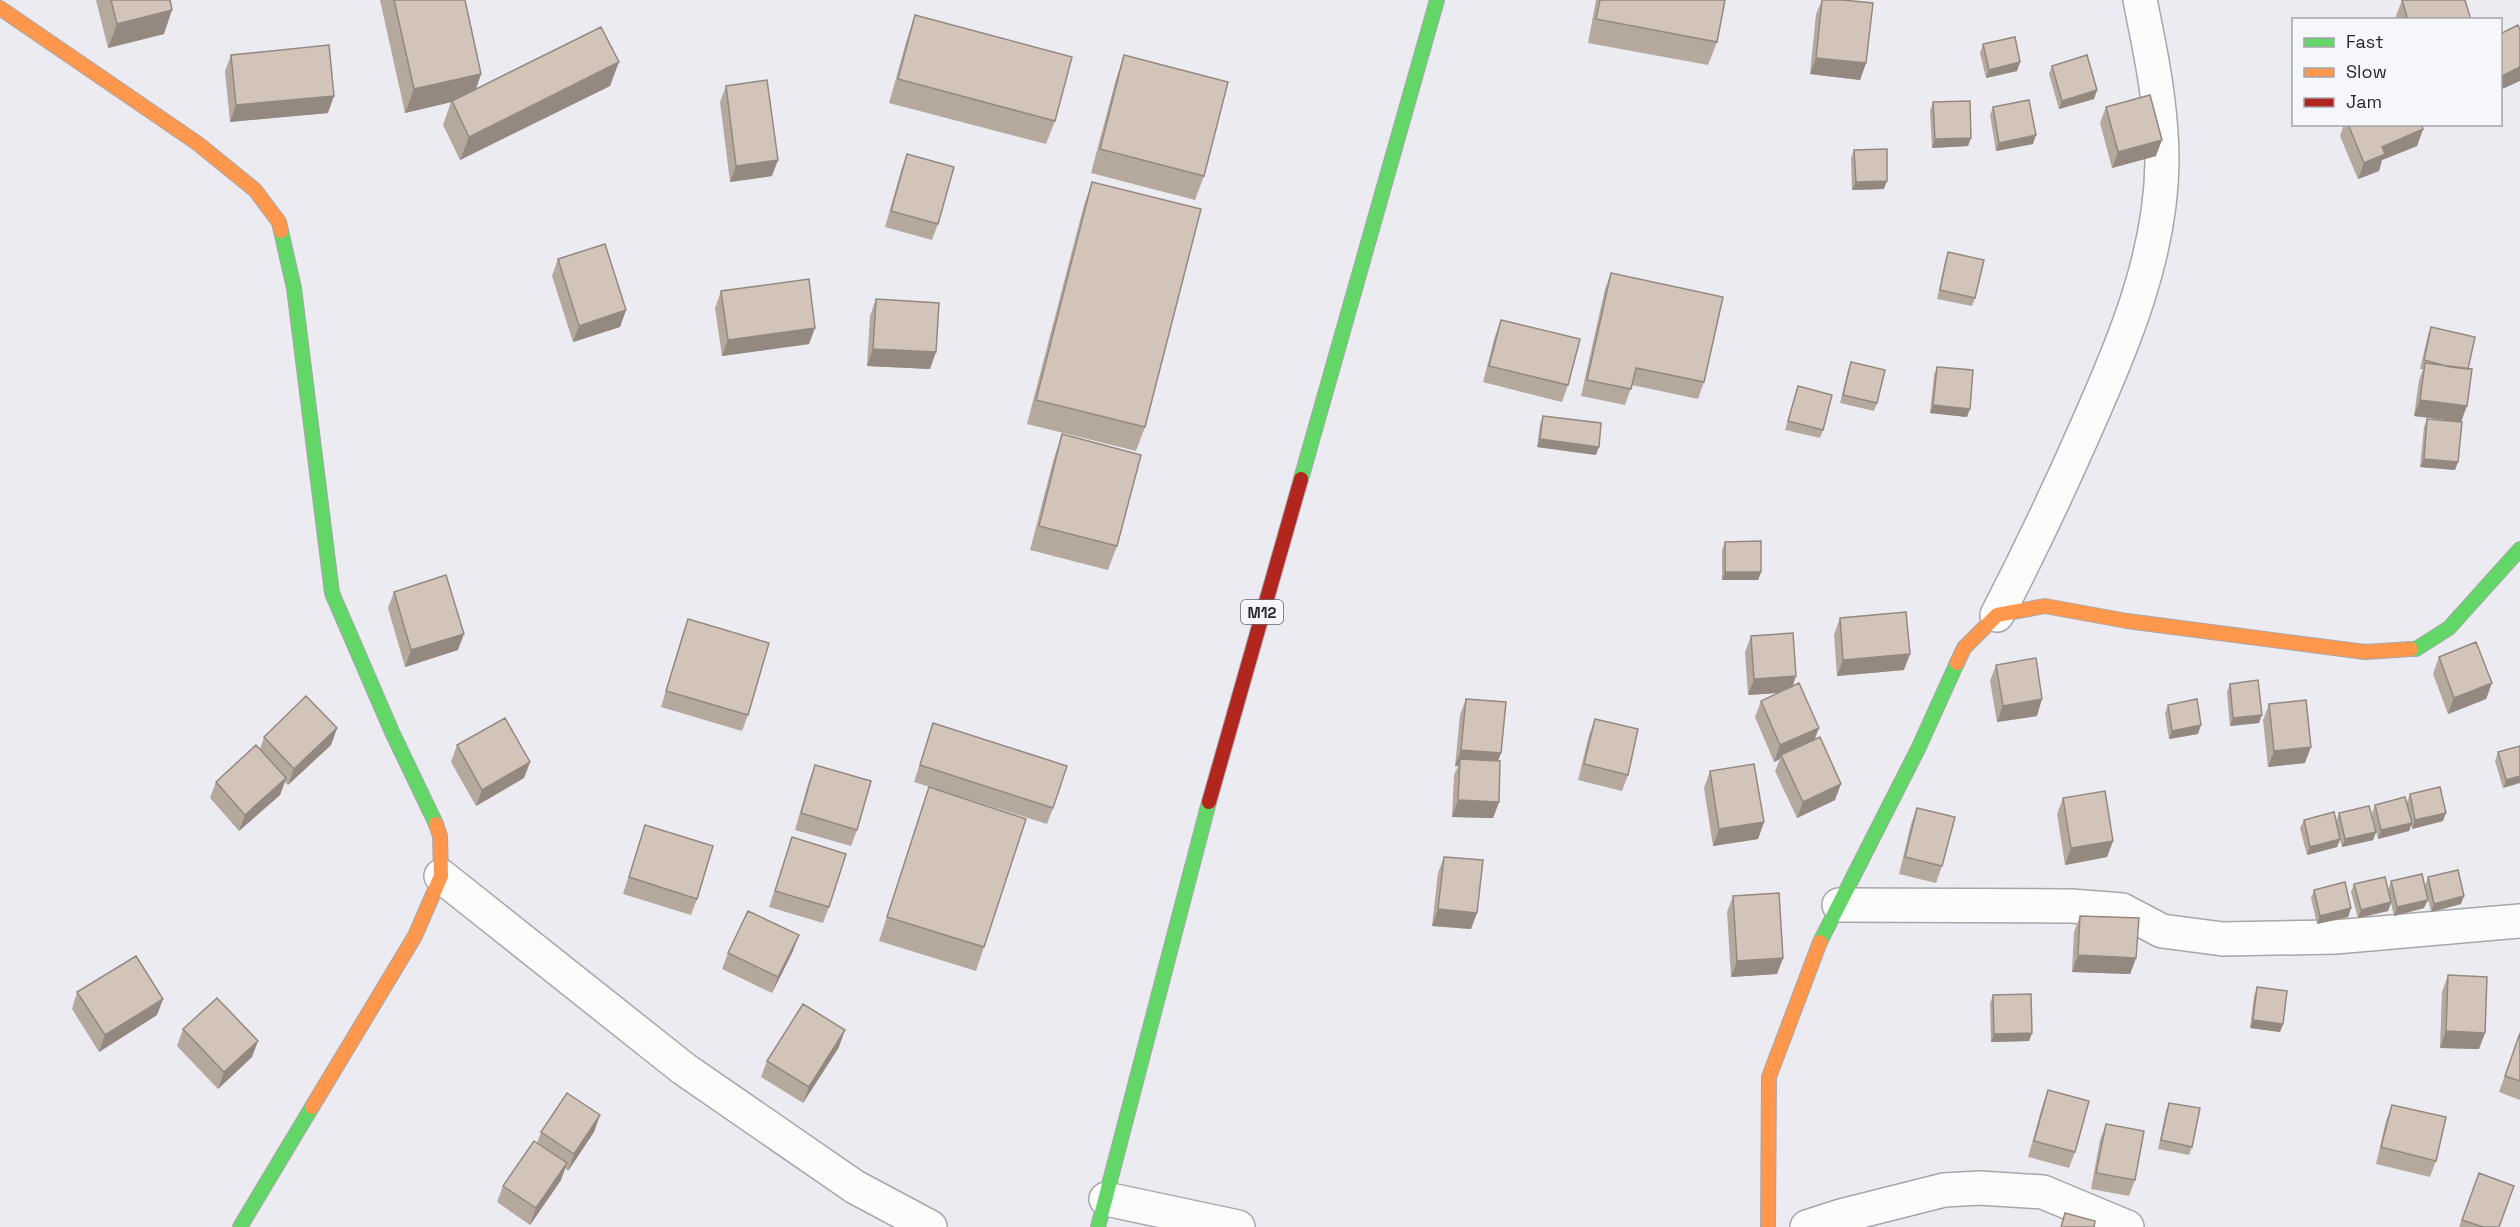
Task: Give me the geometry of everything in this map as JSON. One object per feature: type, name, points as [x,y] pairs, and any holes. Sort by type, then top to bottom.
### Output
[{"type":"main road","name":"M12","points":[[1102,1213],[1194,854],[1437,0]]},
{"type":"main road","points":[[0,8],[197,143],[255,190],[279,222],[294,288],[332,593],[392,732],[431,810],[440,836],[441,876],[415,936],[240,1227]]},
{"type":"main road","points":[[1767,1227],[1769,1077],[1816,949],[1918,749],[1964,648],[1997,615],[2045,606],[2127,621],[2365,652],[2415,649],[2449,628],[2520,549]]},
{"type":"street","points":[[1997,615],[2043,526],[2126,339],[2153,240],[2162,163],[2158,83],[2140,0]]},
{"type":"street","points":[[441,876],[684,1069],[855,1187],[930,1227]]},
{"type":"street","points":[[1839,904],[2071,906],[2122,910],[2162,931],[2223,939],[2335,937],[2520,921]]},
{"type":"street","points":[[1807,1227],[1944,1190],[1980,1188],[2043,1192],[2127,1227]]},
{"type":"street","points":[[1102,1213],[1238,1227]]},
{"type":"building","points":[[111,0],[170,0],[172,10],[117,24]]},
{"type":"building","points":[[394,0],[465,0],[481,74],[414,89]]},
{"type":"building","points":[[1600,0],[1725,0],[1717,42],[1596,19]]},
{"type":"building","points":[[1822,0],[1873,3],[1866,63],[1816,58]]},
{"type":"building","points":[[2402,0],[2465,0],[2470,18],[2407,18]]},
{"type":"building","points":[[915,15],[1072,57],[1055,121],[898,79]]},
{"type":"building","points":[[2518,25],[2520,30],[2520,67],[2502,76],[2502,33]]},
{"type":"building","points":[[601,27],[619,62],[469,137],[452,101]]},
{"type":"building","points":[[2015,37],[2020,62],[1989,70],[1983,44]]},
{"type":"building","points":[[329,45],[334,96],[236,105],[231,55]]},
{"type":"building","points":[[1124,55],[1228,82],[1204,176],[1100,149]]},
{"type":"building","points":[[2087,55],[2097,90],[2062,101],[2052,66]]},
{"type":"building","points":[[767,80],[778,160],[736,166],[726,86]]},
{"type":"building","points":[[2150,95],[2162,140],[2118,152],[2106,107]]},
{"type":"building","points":[[2029,100],[2036,135],[1999,143],[1993,107]]},
{"type":"building","points":[[1970,101],[1971,138],[1935,139],[1933,102]]},
{"type":"building","points":[[2349,126],[2422,126],[2423,129],[2382,147],[2385,154],[2364,163]]},
{"type":"building","points":[[1887,149],[1887,181],[1856,182],[1854,150]]},
{"type":"building","points":[[907,154],[954,167],[938,224],[891,211]]},
{"type":"building","points":[[1092,182],[1201,209],[1145,427],[1036,400]]},
{"type":"building","points":[[605,244],[626,310],[579,326],[558,259]]},
{"type":"building","points":[[1948,252],[1984,260],[1975,298],[1940,290]]},
{"type":"building","points":[[1611,273],[1723,297],[1704,382],[1636,368],[1631,389],[1587,380]]},
{"type":"building","points":[[809,279],[815,328],[728,340],[721,291]]},
{"type":"building","points":[[876,299],[939,303],[936,352],[873,349]]},
{"type":"building","points":[[1501,320],[1580,339],[1568,385],[1489,366]]},
{"type":"building","points":[[2431,327],[2475,337],[2468,369],[2424,360]]},
{"type":"building","points":[[1851,362],[1885,370],[1877,403],[1843,395]]},
{"type":"building","points":[[2425,363],[2472,369],[2467,406],[2420,400]]},
{"type":"building","points":[[1937,367],[1973,370],[1970,409],[1933,405]]},
{"type":"building","points":[[1798,386],[1832,395],[1823,430],[1788,421]]},
{"type":"building","points":[[1543,416],[1601,423],[1599,447],[1540,439]]},
{"type":"building","points":[[2427,419],[2462,422],[2458,462],[2424,459]]},
{"type":"building","points":[[1062,434],[1141,455],[1117,546],[1039,526]]},
{"type":"building","points":[[1761,541],[1761,572],[1725,572],[1725,542]]},
{"type":"building","points":[[446,575],[464,634],[411,650],[394,592]]},
{"type":"building","points":[[1906,612],[1910,654],[1843,660],[1840,618]]},
{"type":"building","points":[[688,619],[769,643],[748,715],[666,691]]},
{"type":"building","points":[[1793,633],[1796,676],[1754,679],[1751,636]]},
{"type":"building","points":[[2476,642],[2492,683],[2454,698],[2439,657]]},
{"type":"building","points":[[2036,658],[2042,699],[2003,706],[1996,665]]},
{"type":"building","points":[[2258,680],[2262,715],[2233,718],[2230,684]]},
{"type":"building","points":[[1799,683],[1819,728],[1780,745],[1761,701]]},
{"type":"building","points":[[306,696],[337,728],[294,769],[264,737]]},
{"type":"building","points":[[1466,699],[1506,702],[1501,753],[1461,750]]},
{"type":"building","points":[[2197,699],[2201,725],[2172,731],[2168,705]]},
{"type":"building","points":[[2306,700],[2311,747],[2274,751],[2269,704]]},
{"type":"building","points":[[505,718],[530,762],[482,790],[457,745]]},
{"type":"building","points":[[1595,719],[1638,729],[1628,775],[1584,764]]},
{"type":"building","points":[[933,723],[1067,766],[1053,808],[920,765]]},
{"type":"building","points":[[1820,737],[1841,784],[1803,802],[1781,755]]},
{"type":"building","points":[[256,745],[286,778],[245,815],[216,782]]},
{"type":"building","points":[[2520,746],[2520,776],[2506,780],[2498,752]]},
{"type":"building","points":[[1460,759],[1500,761],[1499,802],[1458,800]]},
{"type":"building","points":[[1754,764],[1764,822],[1719,829],[1710,771]]},
{"type":"building","points":[[815,765],[871,781],[857,830],[801,813]]},
{"type":"building","points":[[929,787],[1026,819],[984,947],[887,917]]},
{"type":"building","points":[[2440,787],[2446,813],[2415,820],[2410,794]]},
{"type":"building","points":[[2105,791],[2113,841],[2071,848],[2063,798]]},
{"type":"building","points":[[2405,797],[2412,823],[2381,830],[2375,805]]},
{"type":"building","points":[[2369,806],[2376,832],[2345,839],[2339,813]]},
{"type":"building","points":[[1917,808],[1955,817],[1942,866],[1905,857]]},
{"type":"building","points":[[2334,812],[2340,839],[2310,847],[2304,820]]},
{"type":"building","points":[[645,825],[713,846],[697,899],[629,877]]},
{"type":"building","points":[[792,837],[846,854],[829,907],[775,891]]},
{"type":"building","points":[[1444,857],[1483,860],[1477,913],[1438,909]]},
{"type":"building","points":[[2458,870],[2464,896],[2434,904],[2428,877]]},
{"type":"building","points":[[2422,874],[2428,900],[2397,907],[2391,881]]},
{"type":"building","points":[[2385,877],[2391,902],[2361,910],[2354,884]]},
{"type":"building","points":[[2345,882],[2351,908],[2320,916],[2314,890]]},
{"type":"building","points":[[1779,893],[1783,958],[1737,961],[1733,896]]},
{"type":"building","points":[[748,911],[799,935],[778,977],[728,953]]},
{"type":"building","points":[[2080,916],[2139,918],[2136,958],[2078,955]]},
{"type":"building","points":[[136,956],[163,999],[105,1035],[77,992]]},
{"type":"building","points":[[2448,975],[2487,977],[2485,1033],[2446,1031]]},
{"type":"building","points":[[2257,987],[2287,991],[2283,1024],[2253,1020]]},
{"type":"building","points":[[2031,994],[2032,1033],[1994,1034],[1993,995]]},
{"type":"building","points":[[217,998],[258,1041],[224,1072],[183,1029]]},
{"type":"building","points":[[803,1004],[845,1030],[809,1087],[767,1061]]},
{"type":"building","points":[[2520,1033],[2520,1081],[2505,1076]]},
{"type":"building","points":[[2048,1090],[2089,1101],[2075,1152],[2034,1141]]},
{"type":"building","points":[[567,1093],[600,1115],[574,1154],[541,1132]]},
{"type":"building","points":[[2169,1103],[2200,1108],[2192,1147],[2161,1140]]},
{"type":"building","points":[[2392,1105],[2446,1117],[2436,1161],[2381,1147]]},
{"type":"building","points":[[2106,1124],[2144,1131],[2135,1180],[2096,1173]]},
{"type":"building","points":[[534,1141],[567,1163],[536,1208],[503,1186]]},
{"type":"building","points":[[2479,1173],[2514,1186],[2499,1227],[2483,1227],[2462,1220]]},
{"type":"building","points":[[2065,1213],[2095,1221],[2094,1227],[2061,1227]]},
{"type":"traffic: fast","points":[[1301,479],[1437,0]]},
{"type":"traffic: fast","points":[[281,231],[294,288],[332,593],[392,732],[436,824]]},
{"type":"traffic: fast","points":[[2411,649],[2416,649],[2449,628],[2520,549]]},
{"type":"traffic: fast","points":[[1820,942],[1918,749],[1957,663]]},
{"type":"traffic: fast","points":[[1098,1227],[1209,802]]},
{"type":"traffic: fast","points":[[240,1227],[312,1107]]},
{"type":"traffic: slow","points":[[0,8],[197,143],[255,190],[279,222],[281,231]]},
{"type":"traffic: slow","points":[[1957,663],[1964,648],[1997,615],[2045,606],[2127,621],[2365,652],[2411,649]]},
{"type":"traffic: slow","points":[[312,1107],[415,936],[441,876],[440,836],[436,824]]},
{"type":"traffic: slow","points":[[1768,1227],[1769,1077],[1820,942]]},
{"type":"traffic: jam","points":[[1209,802],[1301,479]]}]
